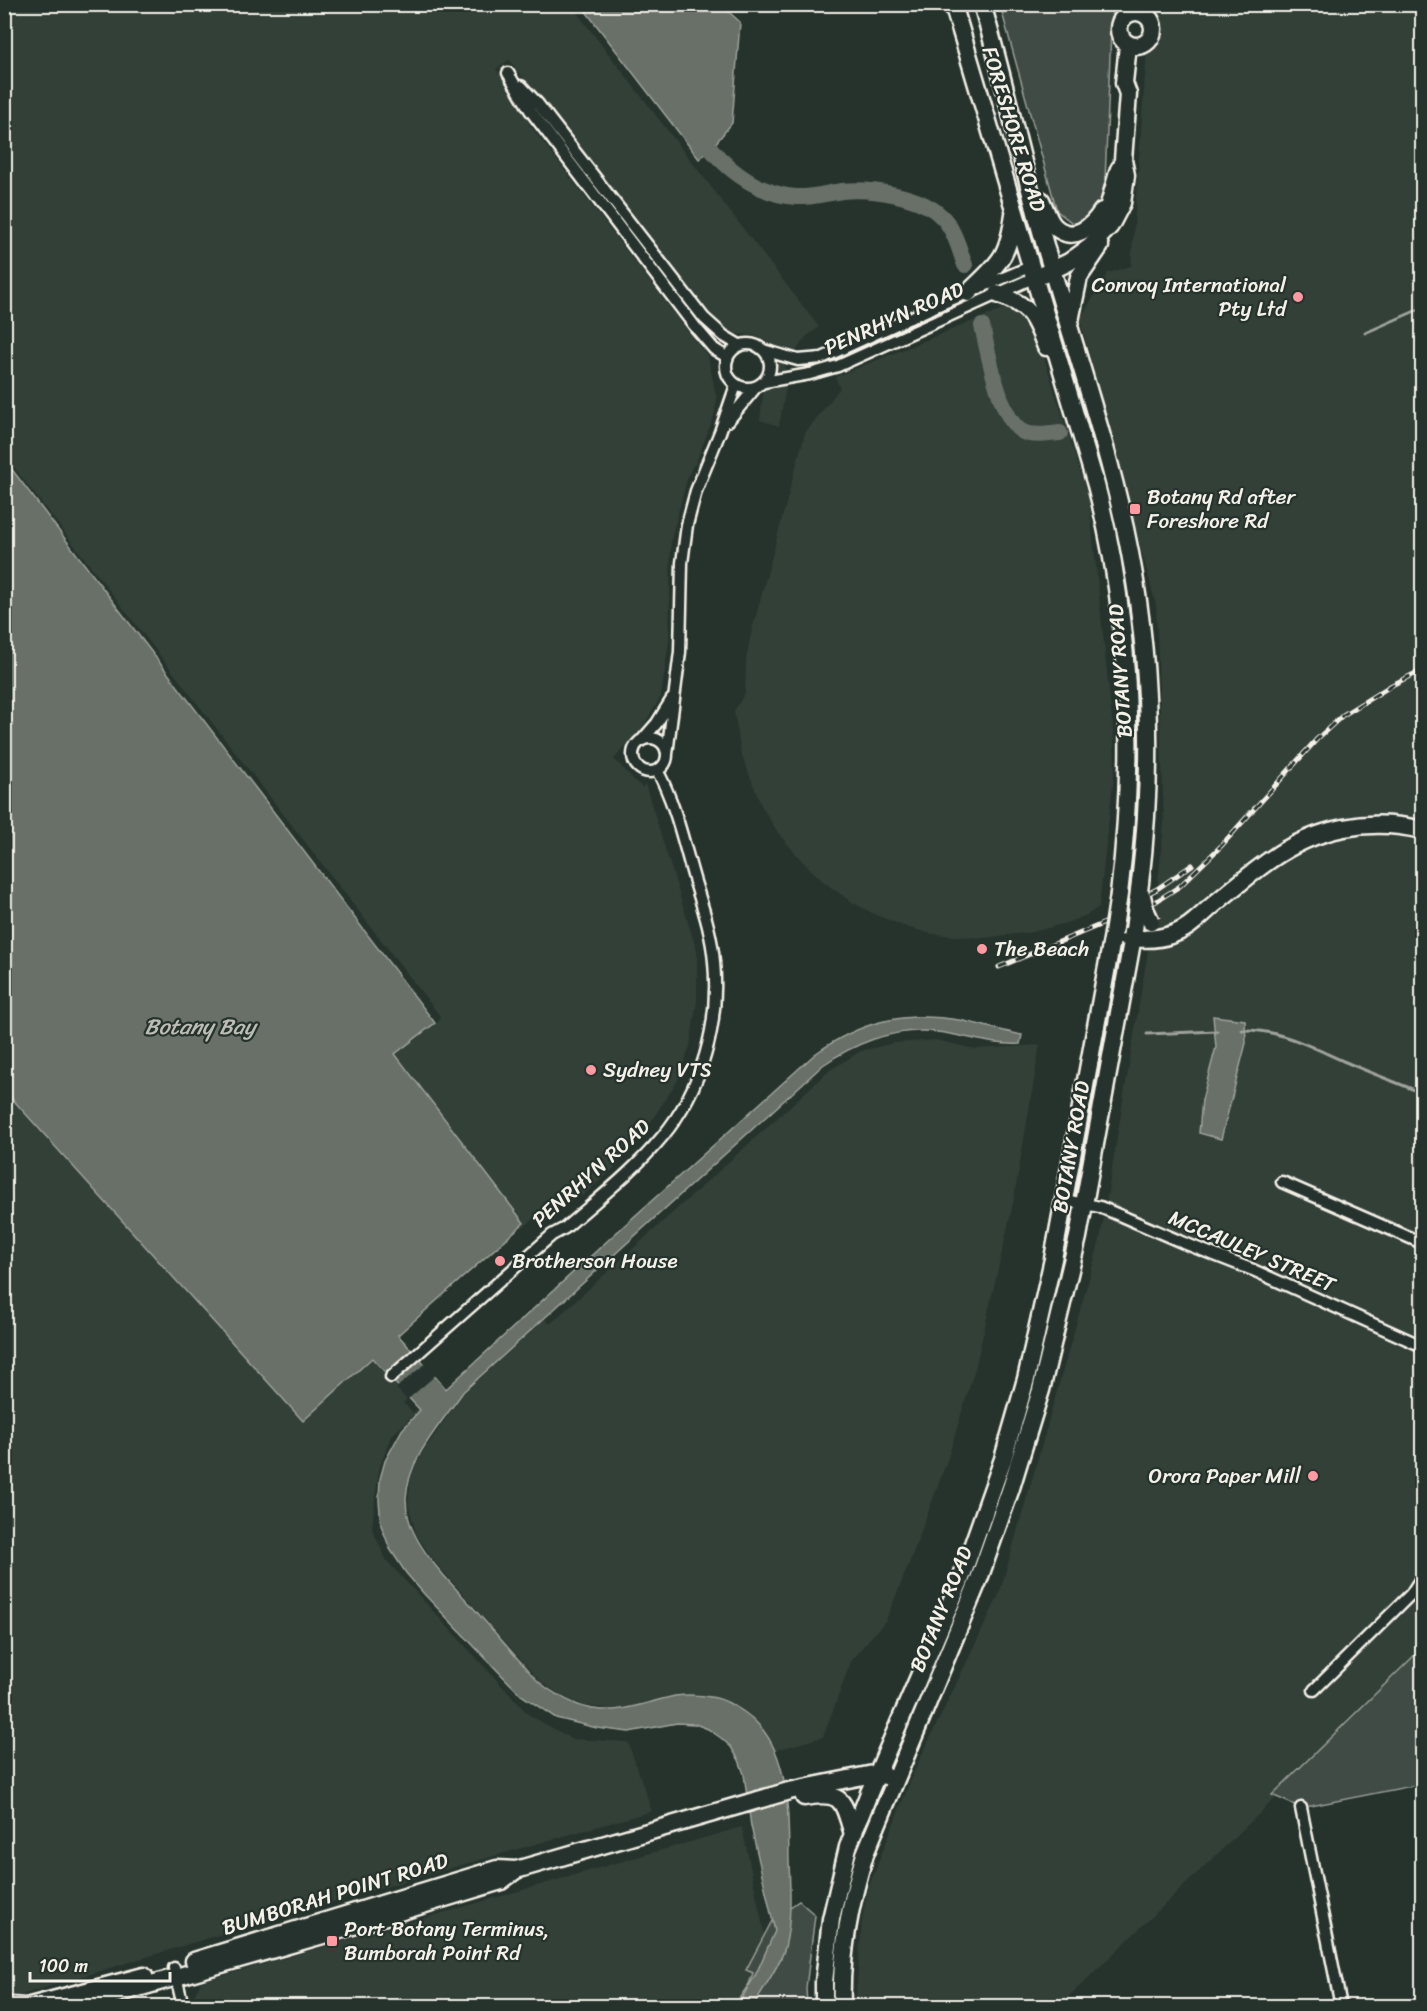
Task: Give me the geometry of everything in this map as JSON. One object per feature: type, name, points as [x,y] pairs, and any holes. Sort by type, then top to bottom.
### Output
[{"type":"main road","name":"FORESHORE ROAD","points":[[953,4],[1034,272]]},
{"type":"main road","name":"FORESHORE ROAD","points":[[982,4],[1051,265]]},
{"type":"main road","points":[[1136,9],[1151,21],[1154,32],[1149,42],[1134,46],[1120,37],[1119,25],[1121,20],[1136,9]]},
{"type":"main road","points":[[1069,325],[1079,277],[1118,213],[1125,189],[1126,175],[1123,160],[1128,94],[1133,84],[1134,46]]},
{"type":"main road","points":[[1051,265],[1091,232],[1107,212],[1116,176],[1123,160]]},
{"type":"main road","points":[[1025,168],[1053,225],[1066,232],[1075,234],[1089,228],[1112,195]]},
{"type":"main road","points":[[968,293],[997,265],[1007,249],[1015,209]]},
{"type":"main road","points":[[1034,272],[1051,265],[1070,262],[1110,226]]},
{"type":"main road","name":"BOTANY ROAD","points":[[824,2007],[824,1982],[831,1919],[853,1834],[960,1581],[1002,1459],[1041,1319],[1064,1200],[1122,936],[1140,883],[1146,819],[1148,747],[1143,638],[1130,553],[1119,504],[1051,265]]},
{"type":"main road","name":"BOTANY ROAD","points":[[842,2007],[843,1962],[852,1900],[865,1854],[965,1615],[1011,1488],[1041,1390],[1084,1204],[1122,936],[1119,894],[1126,841],[1130,771],[1127,667],[1112,551],[1096,485],[1034,272]]},
{"type":"main road","points":[[997,294],[1016,301],[1029,310],[1074,411]]},
{"type":"main road","points":[[1122,936],[1147,940],[1173,934],[1194,923],[1270,860],[1288,848],[1315,836],[1348,827],[1373,824],[1422,830]]},
{"type":"main road","points":[[1140,883],[1145,909],[1151,922],[1159,927],[1172,926],[1197,911],[1210,908]]},
{"type":"main road","points":[[878,1773],[894,1781]]},
{"type":"main road","name":"BUMBORAH POINT ROAD","points":[[75,2007],[175,1973],[374,1913],[501,1881],[516,1870],[746,1803],[788,1796],[878,1773]]},
{"type":"main road","name":"BUMBORAH POINT ROAD","points":[[788,1796],[823,1795],[838,1799],[843,1803],[853,1834]]},
{"type":"main road","name":"BUMBORAH POINT ROAD","points":[[31,2006],[175,1973]]},
{"type":"street","points":[[727,357],[714,349],[696,328],[530,110],[508,73],[538,104],[704,318],[724,336],[739,345]]},
{"type":"street","name":"PENRHYN ROAD","points":[[763,350],[798,360],[822,358],[968,293],[1034,272]]},
{"type":"street","name":"PENRHYN ROAD","points":[[760,384],[838,366],[997,294],[1034,272]]},
{"type":"street","points":[[722,428],[760,384],[768,374],[770,366],[768,357],[756,345],[748,343],[739,345],[727,357],[727,374],[736,385],[746,388],[760,384]]},
{"type":"street","points":[[674,696],[657,723],[634,749],[634,762],[644,771],[657,770],[662,766],[667,754],[680,652],[682,563],[687,525],[696,491],[722,428],[736,385]]},
{"type":"street","points":[[643,739],[659,740],[667,754]]},
{"type":"street","name":"PENRHYN ROAD","points":[[391,1377],[552,1235],[565,1228],[646,1155],[681,1110],[703,1064],[715,1009],[714,960],[704,913],[674,808],[657,770]]},
{"type":"street","points":[[1282,1182],[1422,1243]]},
{"type":"street","name":"MCCAULEY STREET","points":[[1064,1200],[1112,1212],[1253,1270],[1422,1346]]},
{"type":"street","points":[[1314,1690],[1411,1594],[1422,1576]]},
{"type":"street","points":[[1301,1808],[1341,2007]]},
{"type":"street","points":[[175,1973],[183,2007]]},
{"type":"street","points":[[4,2004],[31,2006]]},
{"type":"shaded area","points":[[5,5],[571,5],[819,327],[806,337],[794,354],[784,351],[786,388],[779,426],[760,420],[769,342],[752,335],[736,334],[708,317],[509,60],[496,69],[534,119],[529,124],[708,357],[717,400],[714,416],[695,465],[687,479],[671,540],[669,641],[661,697],[641,729],[614,759],[642,788],[645,784],[697,951],[697,1001],[690,1046],[678,1080],[648,1126],[631,1145],[613,1159],[618,1165],[582,1196],[577,1190],[553,1212],[548,1206],[524,1227],[393,1055],[439,1021],[440,1016],[5,456]]},
{"type":"shaded area","points":[[1000,5],[1112,5],[1105,181],[1102,193],[1107,196],[1105,203],[1078,229],[1070,225],[1071,222],[1057,211]]},
{"type":"shaded area","points":[[1148,5],[1422,5],[1422,1648],[1392,1677],[1383,1695],[1059,2006],[855,2006],[862,1920],[867,1891],[915,1769],[999,1595],[1100,1240],[1156,902],[1164,823],[1156,605],[1080,319],[1108,273],[1131,266],[1147,49],[1160,41],[1159,15]]},
{"type":"shaded area","points":[[1005,308],[1016,309],[1036,332],[1089,500],[1115,766],[1099,907],[1087,915],[1066,923],[1033,932],[983,938],[932,934],[906,927],[850,901],[824,882],[778,833],[761,805],[741,753],[734,711],[745,693],[746,661],[750,638],[805,433],[840,388],[835,377]]},
{"type":"shaded area","points":[[936,1040],[975,1049],[1040,1045],[1013,1204],[976,1365],[948,1458],[886,1620],[852,1659],[823,1737],[776,1750],[766,1733],[753,1718],[729,1702],[698,1694],[676,1695],[639,1706],[614,1709],[585,1706],[561,1696],[538,1679],[435,1562],[417,1536],[408,1504],[411,1476],[422,1453],[463,1394],[545,1319],[550,1324],[830,1070],[861,1051],[894,1043]]},
{"type":"shaded area","points":[[4,1091],[303,1421],[372,1357],[409,1398],[403,1403],[413,1413],[419,1410],[391,1436],[379,1469],[372,1529],[387,1561],[529,1715],[572,1739],[628,1742],[652,1811],[248,1926],[15,1997],[5,1985]]},
{"type":"shaded area","points":[[1422,1648],[1422,1784],[1301,1808],[1272,1795]]},
{"type":"shaded area","points":[[742,1827],[773,1975],[755,2006],[195,2006],[193,1998],[201,1982]]},
{"type":"shaded area","points":[[799,1901],[815,1915],[806,1988],[807,2006],[734,2006],[749,1984],[753,1973],[746,1970],[773,1919]]},
{"type":"water","points":[[581,5],[721,5],[740,22],[732,123],[711,149],[699,159]]},
{"type":"water","name":"Botany Bay","points":[[4,459],[435,1023],[395,1054],[524,1223],[398,1335],[446,1389],[815,1054],[832,1043],[866,1026],[883,1021],[919,1017],[959,1020],[1022,1035],[1020,1044],[1010,1044],[937,1032],[891,1034],[849,1049],[823,1065],[463,1392],[419,1455],[408,1483],[406,1498],[410,1523],[422,1547],[444,1576],[539,1682],[548,1689],[578,1705],[603,1710],[627,1708],[680,1695],[716,1698],[744,1712],[771,1742],[779,1760],[787,1800],[790,1915],[783,1954],[753,2006],[737,2006],[756,1974],[775,1931],[751,1826],[744,1774],[731,1747],[708,1729],[695,1724],[677,1723],[629,1732],[597,1728],[556,1718],[521,1695],[406,1573],[390,1549],[381,1525],[380,1479],[385,1461],[402,1430],[420,1410],[372,1358],[303,1421],[5,1091]]},
{"type":"water","points":[[1213,1016],[1245,1020],[1246,1043],[1221,1139],[1199,1133],[1202,1100],[1216,1047]]},
{"type":"pier","points":[[426,1363],[436,1375],[407,1400],[396,1388]]},
{"type":"waterway","points":[[711,149],[738,175],[772,192],[802,197],[853,190],[894,194],[921,203],[946,221],[956,239],[965,265]]},
{"type":"waterway","points":[[1365,333],[1422,308]]},
{"type":"waterway","points":[[982,326],[996,384],[1015,425],[1023,432],[1032,434],[1060,433]]},
{"type":"waterway","points":[[1242,1030],[1270,1033],[1296,1040],[1422,1093]]},
{"type":"waterway","points":[[1147,1034],[1217,1031]]},
{"type":"railway","points":[[999,967],[1155,902],[1180,886],[1221,846],[1317,739],[1343,715],[1392,685],[1422,670]]},
{"type":"railway","points":[[1117,909],[1157,889],[1192,865]]},
{"type":"place","name":"Convoy International Pty Ltd","points":[[1298,297]]},
{"type":"place","name":"Botany Rd after Foreshore Rd","points":[[1135,509]]},
{"type":"place","name":"The Beach","points":[[982,949]]},
{"type":"place","name":"Sydney VTS","points":[[591,1070]]},
{"type":"place","name":"Brotherson House","points":[[500,1261]]},
{"type":"place","name":"Orora Paper Mill","points":[[1313,1476]]},
{"type":"place","name":"Port Botany Terminus, Bumborah Point Rd","points":[[332,1941]]}]
